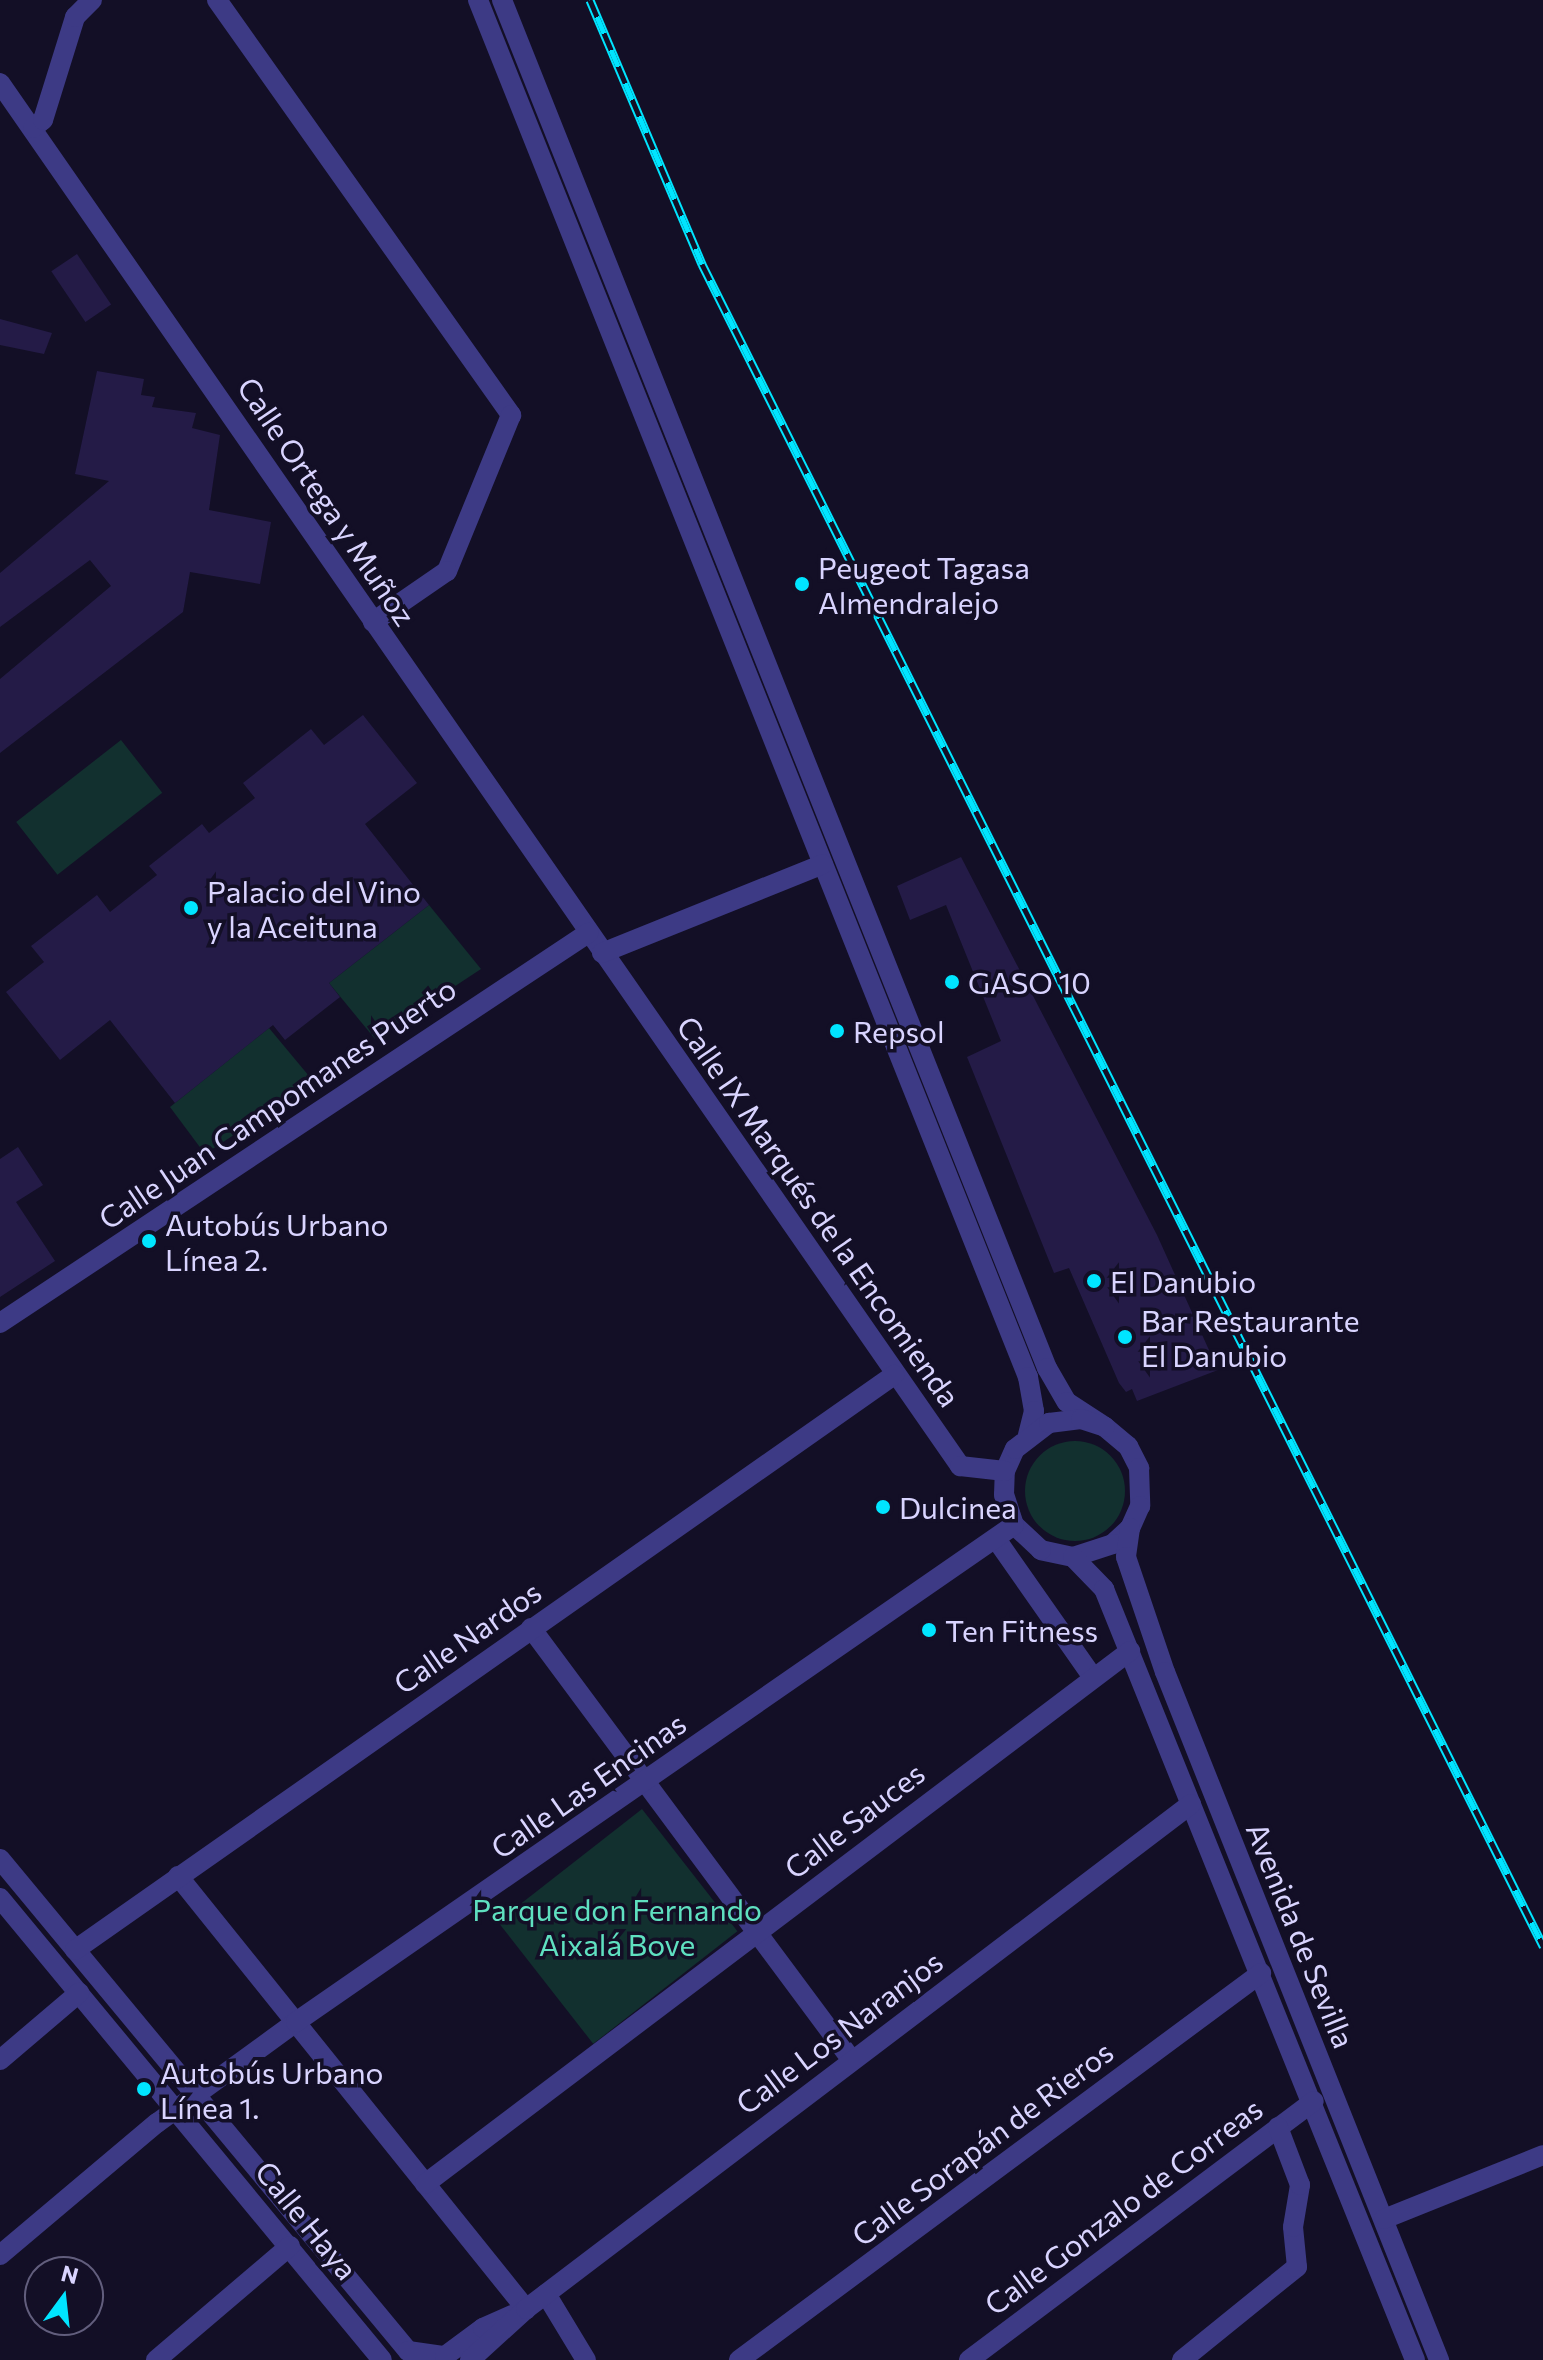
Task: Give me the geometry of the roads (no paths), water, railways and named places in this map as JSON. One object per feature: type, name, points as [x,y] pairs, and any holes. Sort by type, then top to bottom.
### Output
[{"type":"street","points":[[33,128],[43,120],[75,17],[92,0]]},
{"type":"street","points":[[217,0],[511,415],[447,571],[373,622]]},
{"type":"street","points":[[478,0],[1028,1377],[1034,1411],[1028,1435],[1005,1471],[1004,1495],[1014,1525],[1041,1550],[1073,1557],[1096,1553],[1130,1528],[1140,1506],[1139,1468],[1128,1446],[1067,1402],[1047,1368],[502,0]]},
{"type":"street","name":"Calle Ortega y Muñoz","points":[[0,83],[602,953]]},
{"type":"street","points":[[602,953],[823,864]]},
{"type":"street","name":"Calle Juan Campomanes Puerto","points":[[0,1323],[588,933]]},
{"type":"street","name":"Calle IX Marqués de la Encomienda","points":[[602,953],[960,1466],[1005,1471]]},
{"type":"street","name":"Calle Nardos","points":[[75,1950],[894,1375]]},
{"type":"street","points":[[1028,1435],[1064,1419],[1105,1427]]},
{"type":"street","name":"Calle Las Encinas","points":[[0,2255],[176,2109],[296,2022],[1014,1525]]},
{"type":"street","name":"Avenida de Sevilla","points":[[1130,1528],[1126,1557],[1162,1663],[1439,2360]]},
{"type":"street","points":[[996,1539],[1092,1676]]},
{"type":"street","name":"Avenida de Sevilla","points":[[1073,1557],[1104,1589],[1314,2101],[1415,2360]]},
{"type":"street","points":[[531,1628],[755,1936],[851,2059]]},
{"type":"street","name":"Calle Sauces","points":[[425,2184],[755,1936],[1092,1676],[1130,1651]]},
{"type":"street","name":"Calle Los Naranjos","points":[[526,2309],[851,2059],[1191,1804]]},
{"type":"street","points":[[0,1859],[408,2351],[445,2356],[483,2328],[526,2309]]},
{"type":"street","points":[[178,1876],[526,2309]]},
{"type":"street","name":"Calle Haya","points":[[0,1898],[290,2246],[373,2357]]},
{"type":"street","name":"Calle Sorapán de Rieros","points":[[739,2360],[1261,1973]]},
{"type":"street","points":[[0,2060],[79,1993]]},
{"type":"street","name":"Calle Gonzalo de Correas","points":[[969,2360],[1314,2101]]},
{"type":"street","points":[[1182,2360],[1297,2267],[1293,2227],[1300,2185],[1278,2127]]},
{"type":"street","points":[[1384,2219],[1543,2155]]},
{"type":"street","points":[[156,2360],[290,2246]]},
{"type":"street","points":[[546,2294],[586,2360]]},
{"type":"street","points":[[470,2360],[526,2309]]},
{"type":"street","points":[[373,2357],[392,2335]]},
{"type":"railway","points":[[590,0],[702,264],[1543,1946]]},
{"type":"place","name":"Peugeot Tagasa Almendralejo","points":[[802,584]]},
{"type":"place","name":"Palacio del Vino y la Aceituna","points":[[191,908]]},
{"type":"place","name":"GASO 10","points":[[952,982]]},
{"type":"place","name":"Repsol","points":[[837,1031]]},
{"type":"place","name":"Autobús Urbano Línea 2.","points":[[149,1241]]},
{"type":"place","name":"El Danubio","points":[[1094,1281]]},
{"type":"place","name":"Bar Restaurante El Danubio","points":[[1125,1337]]},
{"type":"place","name":"Dulcinea","points":[[883,1507]]},
{"type":"place","name":"Ten Fitness","points":[[929,1630]]},
{"type":"place","name":"Autobús Urbano Línea 1.","points":[[144,2089]]},
{"type":"park label","name":"Parque don Fernando Aixalá Bove","points":[[617,1926]]}]
